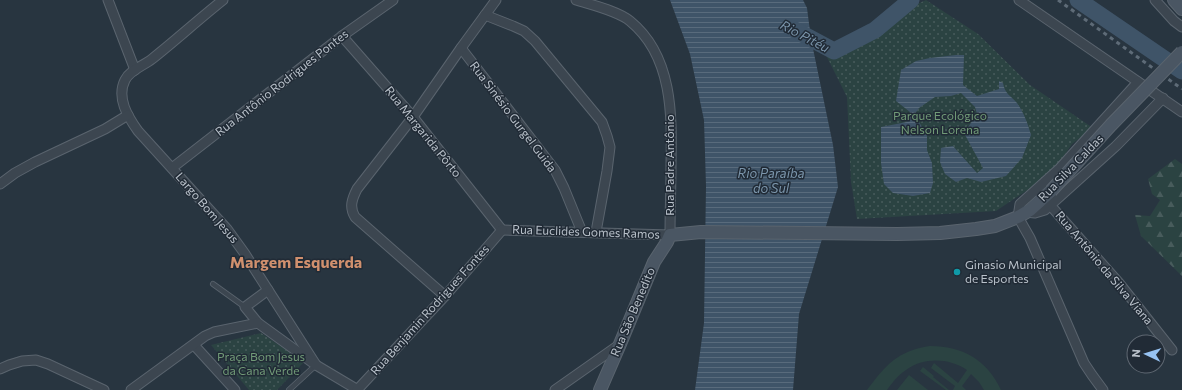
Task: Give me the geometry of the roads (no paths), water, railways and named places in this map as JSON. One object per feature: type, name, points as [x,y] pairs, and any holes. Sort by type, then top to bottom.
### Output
[{"type":"main road","points":[[1174,0],[1182,9]]},
{"type":"main road","name":"Rua Silva Caldas","points":[[670,235],[702,232],[940,233],[995,226],[1022,215],[1051,191],[1182,52]]},
{"type":"main road","name":"Rua São Benedito","points":[[600,390],[654,262],[670,235]]},
{"type":"street","points":[[108,0],[135,70],[150,60],[223,0]]},
{"type":"street","name":"Rua Antônio Rodrigues Pontes","points":[[172,168],[342,36],[393,0]]},
{"type":"street","points":[[445,296],[355,217],[352,212],[352,198],[357,189],[413,117],[460,48],[496,0]]},
{"type":"street","name":"Rua Padre Antônio","points":[[576,0],[618,14],[629,20],[647,39],[654,49],[665,76],[672,127],[670,235]]},
{"type":"street","points":[[1019,0],[1182,112]]},
{"type":"street","points":[[1159,1],[1174,21],[1182,27]]},
{"type":"street","points":[[485,15],[524,31],[535,41],[602,122],[610,147],[596,232]]},
{"type":"street","name":"Rua Margarida Pôrto","points":[[342,36],[413,117],[502,230]]},
{"type":"street","name":"Rua Sinésio Gurgel Guida","points":[[460,48],[555,170],[582,232]]},
{"type":"street","name":"Largo Bom Jesus","points":[[135,70],[128,75],[122,93],[123,104],[128,115],[138,131],[227,229],[246,254],[316,365]]},
{"type":"street","points":[[1103,390],[1084,363],[1030,238],[1020,204],[1060,168],[1138,82]]},
{"type":"street","points":[[1022,215],[1042,211],[1050,205],[1116,146],[1163,98]]},
{"type":"street","points":[[0,184],[16,172],[105,129],[128,115]]},
{"type":"street","name":"Rua Antônio da Silva Viana","points":[[1050,205],[1119,283],[1172,350]]},
{"type":"street","name":"Rua Euclides Gomes Ramos","points":[[502,230],[670,235]]},
{"type":"street","name":"Rua Benjamin Rodrigues Fontes","points":[[357,390],[445,296],[502,230]]},
{"type":"street","points":[[268,290],[246,307],[258,323],[316,365],[357,390]]},
{"type":"street","points":[[131,390],[205,336],[214,332],[258,323]]},
{"type":"street","points":[[555,390],[620,344]]},
{"type":"street","points":[[194,345],[236,390]]},
{"type":"street","points":[[0,369],[22,361],[36,360],[104,390]]},
{"type":"lane","points":[[213,284],[246,307]]},
{"type":"lane","points":[[289,390],[316,365]]},
{"type":"water","name":"Rio Paraíba do Sul","points":[[670,0],[803,0],[807,8],[811,39],[833,145],[838,187],[799,314],[793,390],[695,390],[704,323],[706,186],[704,120],[690,54]]},
{"type":"water","points":[[964,55],[963,85],[977,96],[999,89],[999,81],[1003,83],[1006,92],[1017,103],[1026,119],[1031,135],[1022,158],[1006,176],[981,182],[967,178],[956,182],[945,174],[940,162],[941,148],[953,146],[977,173],[983,168],[964,133],[977,114],[975,107],[961,93],[951,96],[935,97],[919,108],[914,115],[927,134],[927,150],[932,163],[933,183],[930,193],[913,196],[893,193],[884,184],[881,163],[881,127],[907,122],[910,112],[896,101],[901,70],[916,61]]},
{"type":"waterway","name":"Rio Pitéu","points":[[791,28],[834,51],[875,30],[911,0]]},
{"type":"waterway","points":[[1078,0],[1182,71]]},
{"type":"railway","points":[[1058,0],[1182,89]]},
{"type":"place","name":"Ginasio Municipal de Esportes","points":[[957,272]]},
{"type":"district","name":"Margem Esquerda","points":[[296,262]]},
{"type":"park label","name":"Parque Ecológico Nelson Lorena","points":[[940,123]]},
{"type":"park label","name":"Praça Bom Jesus da Cana Verde","points":[[261,364]]}]
